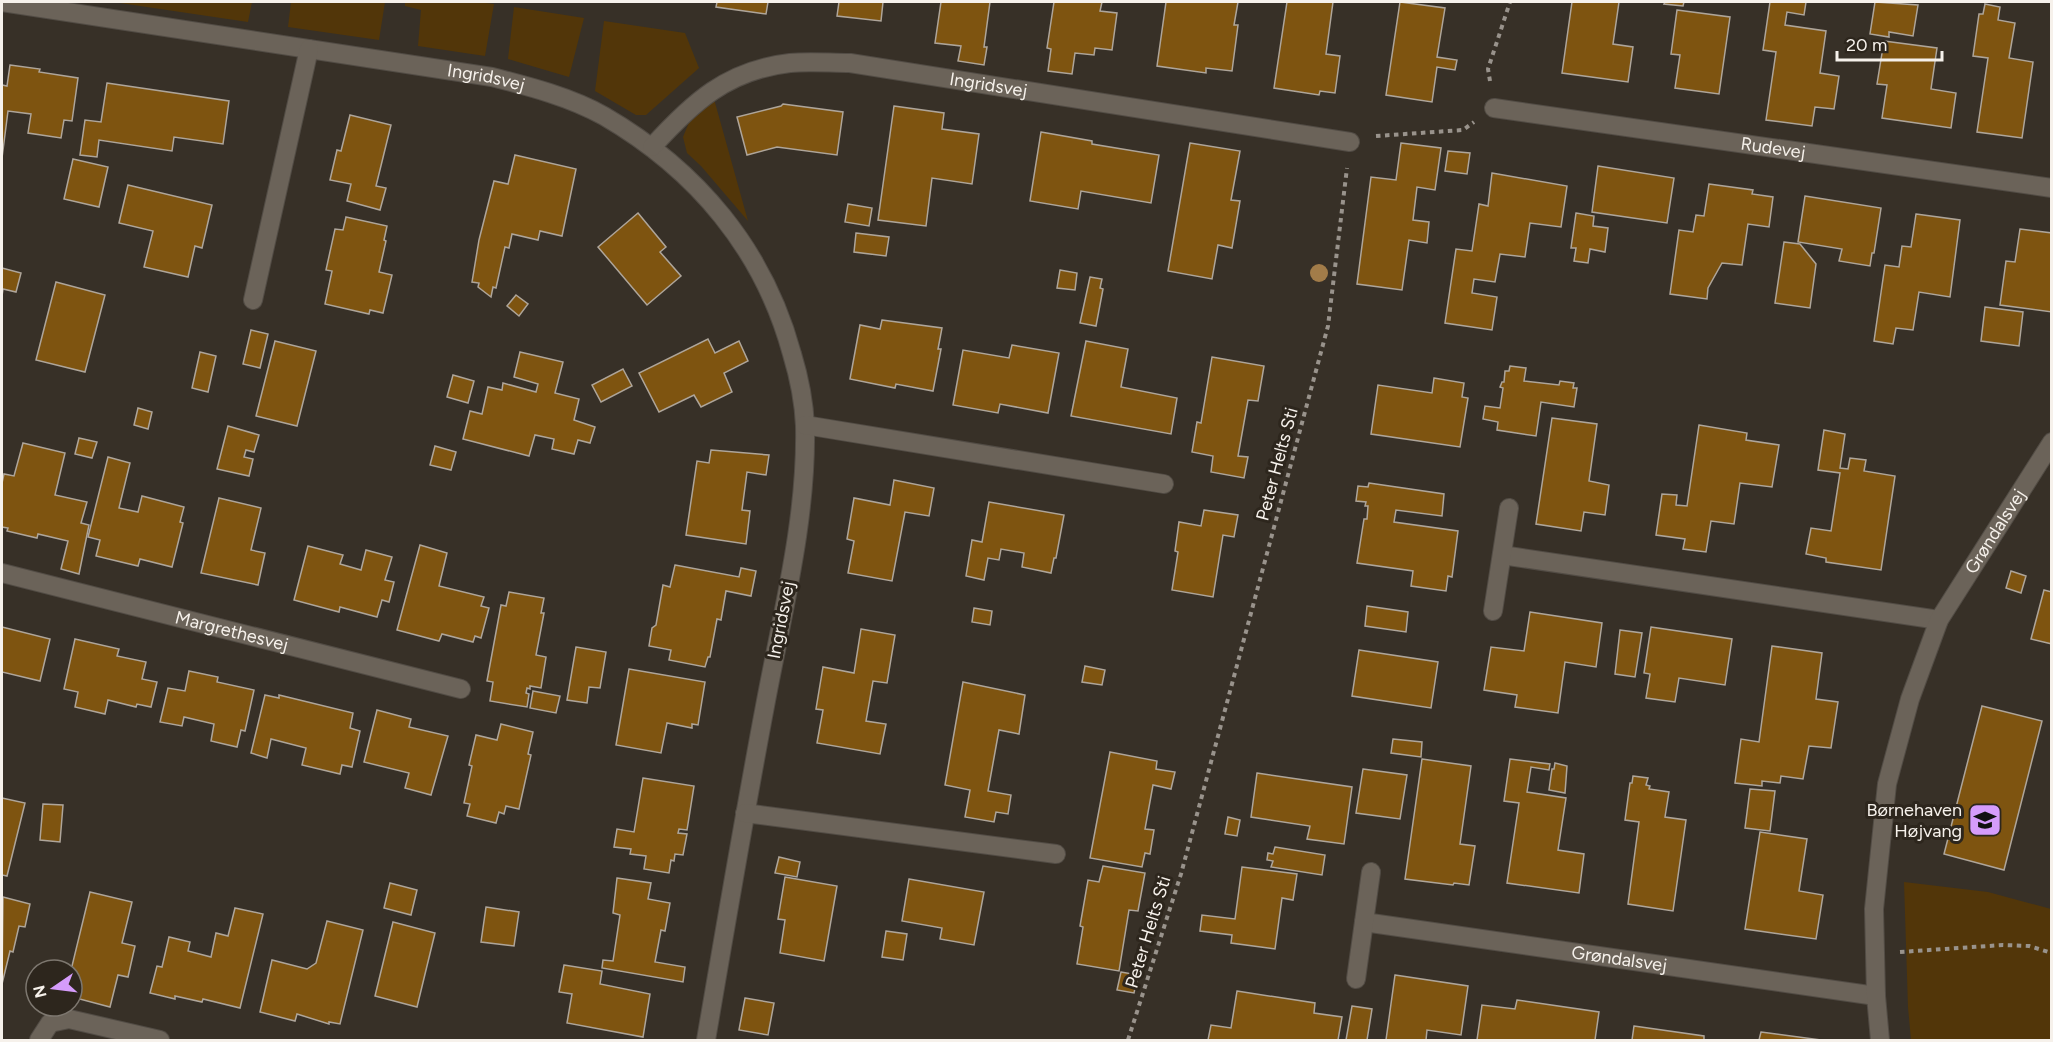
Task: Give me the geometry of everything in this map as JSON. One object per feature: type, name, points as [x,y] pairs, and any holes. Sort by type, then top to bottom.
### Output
[{"type":"street","name":"Ingridsvej","points":[[2,2],[492,77],[549,92],[603,115],[652,147],[704,194],[736,232],[767,284],[785,329],[796,367],[805,425],[802,508],[745,813],[706,1041]]},
{"type":"street","points":[[253,300],[309,49]]},
{"type":"street","name":"Ingridsvej","points":[[652,147],[684,111],[712,90],[751,71],[790,63],[850,63],[1350,142]]},
{"type":"street","name":"Rudevej","points":[[1494,108],[2052,188]]},
{"type":"street","points":[[805,425],[1164,484]]},
{"type":"street","name":"Grøndalsvej","points":[[1880,1041],[1876,996],[1875,909],[1887,784],[1910,699],[1939,620],[2052,442]]},
{"type":"street","points":[[1493,611],[1509,507]]},
{"type":"street","points":[[1502,555],[1939,620]]},
{"type":"street","name":"Margrethesvej","points":[[2,573],[461,689]]},
{"type":"street","points":[[745,813],[1056,854]]},
{"type":"street","points":[[1356,979],[1371,872]]},
{"type":"street","name":"Grøndalsvej","points":[[1364,922],[1876,996]]},
{"type":"street","points":[[39,1041],[50,1023],[69,1019],[160,1041]]},
{"type":"path","points":[[1350,142],[1381,135],[1463,130],[1494,108],[1488,69],[1510,2]]},
{"type":"path","name":"Peter Helts Sti","points":[[1128,1041],[1181,874],[1328,326],[1350,142]]},
{"type":"path","points":[[1875,954],[2003,945],[2029,946],[2052,953]]},
{"type":"shaded area","points":[[113,2],[252,2],[248,22]]},
{"type":"shaded area","points":[[291,2],[385,2],[379,40],[288,27]]},
{"type":"shaded area","points":[[405,2],[494,4],[485,56],[418,46],[421,10],[405,6]]},
{"type":"shaded area","points":[[514,7],[584,18],[569,77],[508,59]]},
{"type":"shaded area","points":[[604,21],[685,33],[699,68],[646,115],[636,115],[595,91]]},
{"type":"shaded area","points":[[714,99],[748,221],[687,153],[683,137],[690,120]]},
{"type":"shaded area","points":[[1904,882],[1988,892],[2051,909],[2051,1040],[1911,1040]]},
{"type":"building","points":[[717,2],[768,2],[766,14],[716,7]]},
{"type":"building","points":[[839,2],[883,2],[881,21],[837,16]]},
{"type":"building","points":[[941,2],[990,2],[984,65],[958,61],[961,46],[935,43]]},
{"type":"building","points":[[1054,2],[1102,2],[1100,11],[1117,13],[1112,50],[1095,48],[1094,55],[1075,53],[1072,74],[1048,71],[1051,49],[1047,48]]},
{"type":"building","points":[[1166,2],[1238,2],[1234,25],[1238,25],[1232,71],[1206,68],[1206,73],[1157,66]]},
{"type":"building","points":[[1287,2],[1333,2],[1326,54],[1340,56],[1335,93],[1320,91],[1319,95],[1274,88]]},
{"type":"building","points":[[1400,2],[1445,8],[1437,57],[1457,60],[1455,70],[1437,67],[1432,102],[1386,95]]},
{"type":"building","points":[[1572,2],[1619,2],[1613,44],[1633,47],[1628,82],[1562,73]]},
{"type":"building","points":[[1665,2],[1684,2],[1683,6],[1664,4]]},
{"type":"building","points":[[1770,2],[1806,2],[1804,15],[1787,12],[1785,25],[1826,31],[1820,73],[1839,76],[1834,109],[1815,107],[1812,126],[1766,120],[1776,52],[1763,50]]},
{"type":"building","points":[[1875,2],[1918,5],[1913,36],[1889,32],[1889,37],[1870,34]]},
{"type":"building","points":[[1985,4],[2000,7],[1998,20],[2015,23],[2009,58],[2033,62],[2022,138],[1977,132],[1988,58],[1973,56],[1979,14],[1983,14]]},
{"type":"building","points":[[1677,10],[1730,17],[1719,94],[1675,88],[1680,55],[1671,54]]},
{"type":"building","points":[[1884,41],[1937,48],[1931,89],[1956,93],[1951,128],[1882,118],[1887,85],[1877,84]]},
{"type":"building","points":[[10,65],[78,78],[72,121],[64,120],[61,138],[28,133],[31,114],[8,111],[2,158],[2,85],[7,86]]},
{"type":"building","points":[[107,83],[229,101],[223,144],[174,137],[172,151],[99,140],[97,157],[80,155],[85,120],[101,122]]},
{"type":"building","points":[[783,104],[843,112],[837,155],[777,147],[747,155],[737,117]]},
{"type":"building","points":[[894,106],[944,113],[942,129],[979,134],[972,184],[932,178],[926,226],[878,220]]},
{"type":"building","points":[[350,115],[391,125],[376,186],[386,188],[380,210],[347,201],[351,184],[330,180],[337,150],[341,151]]},
{"type":"building","points":[[1041,132],[1092,141],[1092,144],[1159,155],[1151,203],[1081,191],[1078,209],[1030,201]]},
{"type":"building","points":[[1190,143],[1240,151],[1231,200],[1240,201],[1232,248],[1218,245],[1212,279],[1168,271]]},
{"type":"building","points":[[1401,143],[1441,148],[1435,190],[1417,187],[1413,220],[1429,222],[1427,243],[1409,240],[1402,290],[1357,284],[1371,177],[1396,180]]},
{"type":"building","points":[[1448,151],[1470,153],[1467,174],[1445,171]]},
{"type":"building","points":[[515,155],[576,169],[562,236],[540,231],[538,240],[512,234],[509,248],[505,247],[496,288],[493,287],[491,297],[478,287],[479,283],[472,282],[479,240],[494,181],[508,184]]},
{"type":"building","points":[[73,159],[108,167],[99,207],[64,199]]},
{"type":"building","points":[[1598,166],[1674,178],[1667,223],[1592,212]]},
{"type":"building","points":[[1492,173],[1567,186],[1561,227],[1530,223],[1525,257],[1500,254],[1495,282],[1474,279],[1472,293],[1497,297],[1492,330],[1445,323],[1456,249],[1472,251],[1479,204],[1488,206]]},
{"type":"building","points":[[1709,184],[1753,190],[1752,194],[1773,197],[1769,227],[1748,224],[1742,265],[1722,263],[1708,288],[1707,299],[1670,294],[1679,230],[1693,232],[1696,215],[1704,216]]},
{"type":"building","points":[[128,185],[212,205],[202,248],[195,246],[188,277],[144,267],[153,231],[119,223]]},
{"type":"building","points":[[1805,196],[1881,208],[1870,266],[1839,261],[1842,249],[1798,242]]},
{"type":"building","points":[[848,204],[872,208],[869,226],[845,222]]},
{"type":"building","points":[[638,213],[666,247],[660,252],[681,276],[647,305],[598,247]]},
{"type":"building","points":[[1576,213],[1594,216],[1593,226],[1608,228],[1605,252],[1590,249],[1588,263],[1574,261],[1576,248],[1571,248]]},
{"type":"building","points":[[1916,214],[1960,220],[1950,297],[1919,292],[1913,330],[1896,328],[1893,344],[1874,341],[1885,265],[1899,267],[1902,246],[1911,247]]},
{"type":"building","points":[[346,217],[387,226],[379,272],[392,275],[383,313],[370,310],[369,314],[325,304],[332,271],[326,270],[335,229],[343,230]]},
{"type":"building","points":[[2020,229],[2052,233],[2052,312],[2000,305],[2006,261],[2015,262]]},
{"type":"building","points":[[856,233],[889,237],[886,256],[854,252]]},
{"type":"building","points":[[1784,242],[1800,244],[1816,264],[1810,308],[1775,303]]},
{"type":"building","points":[[2,268],[21,273],[16,292],[3,289],[2,296]]},
{"type":"building","points":[[1060,270],[1077,273],[1075,290],[1057,288]]},
{"type":"building","points":[[1090,277],[1102,279],[1100,288],[1103,289],[1096,326],[1080,323]]},
{"type":"building","points":[[56,282],[105,295],[85,372],[36,360]]},
{"type":"building","points":[[516,295],[528,304],[519,316],[507,306]]},
{"type":"building","points":[[1985,307],[2023,312],[2019,346],[1981,341]]},
{"type":"building","points":[[882,320],[942,328],[938,349],[941,349],[933,391],[896,384],[895,388],[850,379],[860,325],[880,329]]},
{"type":"building","points":[[251,330],[268,334],[260,368],[243,364]]},
{"type":"building","points":[[708,339],[715,353],[739,341],[748,361],[724,373],[732,392],[701,407],[694,395],[659,412],[639,373]]},
{"type":"building","points":[[275,341],[316,351],[297,426],[256,416]]},
{"type":"building","points":[[1086,341],[1128,349],[1121,387],[1177,398],[1171,434],[1071,416]]},
{"type":"building","points":[[1012,345],[1059,353],[1048,413],[1000,404],[998,413],[953,405],[963,350],[1009,358]]},
{"type":"building","points":[[200,352],[216,356],[208,392],[192,388]]},
{"type":"building","points":[[520,352],[563,362],[555,393],[579,399],[574,420],[595,427],[590,443],[578,440],[574,454],[552,449],[554,439],[535,435],[529,456],[463,439],[470,411],[482,414],[488,387],[502,390],[503,383],[536,392],[538,384],[514,377]]},
{"type":"building","points":[[1212,357],[1264,366],[1258,401],[1248,400],[1238,456],[1248,457],[1244,478],[1211,472],[1213,456],[1192,452],[1197,422],[1201,423]]},
{"type":"building","points":[[1510,366],[1526,368],[1524,381],[1559,385],[1560,381],[1574,383],[1573,388],[1577,388],[1574,407],[1541,402],[1536,436],[1497,430],[1498,422],[1483,419],[1485,406],[1500,408],[1503,388],[1500,387],[1504,382],[1505,371],[1509,371]]},
{"type":"building","points":[[623,369],[632,386],[601,402],[592,385]]},
{"type":"building","points":[[453,375],[474,381],[468,403],[447,397]]},
{"type":"building","points":[[1434,378],[1464,383],[1462,397],[1468,398],[1460,447],[1371,434],[1378,385],[1432,393]]},
{"type":"building","points":[[138,408],[152,412],[148,429],[134,425]]},
{"type":"building","points":[[1552,418],[1597,424],[1589,481],[1609,485],[1605,515],[1584,512],[1581,531],[1536,524]]},
{"type":"building","points":[[1699,425],[1747,433],[1746,440],[1779,445],[1772,487],[1740,483],[1734,524],[1711,521],[1706,552],[1683,549],[1685,539],[1656,535],[1662,494],[1677,495],[1676,505],[1687,506]]},
{"type":"building","points":[[228,426],[259,435],[254,452],[246,450],[244,457],[253,459],[249,476],[217,469]]},
{"type":"building","points":[[1824,430],[1845,434],[1840,468],[1848,469],[1850,458],[1866,460],[1864,471],[1895,476],[1881,570],[1826,562],[1826,558],[1806,554],[1811,528],[1831,531],[1840,473],[1818,470]]},
{"type":"building","points":[[79,438],[97,442],[92,458],[75,454]]},
{"type":"building","points":[[23,443],[65,453],[55,495],[87,502],[81,523],[89,525],[79,574],[61,569],[68,541],[38,534],[37,538],[7,531],[8,528],[2,527],[4,474],[14,476]]},
{"type":"building","points":[[435,446],[456,452],[451,470],[430,465]]},
{"type":"building","points":[[711,450],[769,455],[766,475],[747,472],[742,510],[750,511],[746,544],[686,535],[697,461],[709,463]]},
{"type":"building","points":[[108,457],[130,463],[119,508],[138,512],[142,496],[184,507],[180,522],[183,523],[172,567],[140,559],[138,566],[96,556],[100,540],[88,537]]},
{"type":"building","points":[[894,480],[934,488],[929,516],[905,512],[892,581],[848,573],[854,541],[847,539],[854,498],[890,505]]},
{"type":"building","points":[[1369,483],[1444,494],[1442,516],[1396,510],[1394,522],[1458,531],[1452,577],[1448,576],[1446,591],[1411,586],[1413,571],[1357,563],[1368,506],[1365,506],[1366,502],[1356,501],[1358,486],[1368,487]]},
{"type":"building","points":[[219,498],[261,508],[251,550],[265,553],[258,585],[201,573]]},
{"type":"building","points":[[989,502],[1064,515],[1051,573],[1022,567],[1024,553],[1001,549],[999,560],[988,558],[984,580],[966,576],[972,540],[982,542]]},
{"type":"building","points":[[1204,510],[1238,515],[1234,537],[1223,535],[1213,597],[1172,590],[1178,552],[1175,551],[1179,522],[1201,526]]},
{"type":"building","points":[[420,545],[447,553],[439,586],[484,597],[481,606],[489,608],[481,638],[475,636],[473,642],[442,634],[439,641],[397,630]]},
{"type":"building","points":[[308,546],[343,555],[340,564],[361,570],[366,550],[392,557],[385,580],[394,582],[389,602],[382,600],[377,617],[340,607],[339,612],[294,600]]},
{"type":"building","points":[[675,565],[739,577],[741,568],[756,571],[751,596],[726,591],[721,620],[717,619],[710,657],[705,667],[669,660],[671,650],[649,646],[652,628],[656,625],[663,585],[670,587]]},
{"type":"building","points":[[2011,571],[2026,576],[2021,593],[2006,588]]},
{"type":"building","points":[[2044,590],[2052,592],[2052,644],[2031,639]]},
{"type":"building","points":[[509,592],[544,598],[541,613],[544,613],[536,655],[546,657],[541,688],[530,686],[530,689],[527,688],[526,693],[529,694],[527,707],[490,701],[493,682],[487,681],[501,605],[506,606]]},
{"type":"building","points":[[1367,606],[1408,612],[1406,632],[1365,626]]},
{"type":"building","points":[[974,608],[992,611],[990,625],[972,622]]},
{"type":"building","points":[[1530,612],[1602,623],[1596,667],[1565,662],[1558,713],[1515,707],[1517,695],[1484,690],[1491,647],[1524,651]]},
{"type":"building","points":[[2,627],[50,639],[40,681],[2,672]]},
{"type":"building","points":[[1651,627],[1732,639],[1725,685],[1679,678],[1675,702],[1646,698],[1650,674],[1644,673]]},
{"type":"building","points":[[861,629],[895,635],[887,683],[873,681],[866,721],[886,724],[880,754],[817,743],[823,710],[816,709],[823,667],[854,673]]},
{"type":"building","points":[[1620,630],[1642,633],[1635,677],[1615,674]]},
{"type":"building","points":[[75,639],[119,649],[117,656],[146,662],[142,679],[157,682],[151,707],[137,704],[136,707],[108,700],[105,714],[75,707],[78,692],[64,689]]},
{"type":"building","points":[[1772,646],[1822,653],[1816,699],[1838,702],[1831,748],[1809,746],[1803,779],[1781,776],[1780,783],[1762,781],[1762,786],[1735,783],[1741,739],[1759,742]]},
{"type":"building","points":[[576,647],[606,652],[600,688],[589,687],[587,703],[567,700]]},
{"type":"building","points":[[1359,650],[1438,662],[1431,708],[1352,696]]},
{"type":"building","points":[[1085,666],[1105,670],[1102,685],[1082,682]]},
{"type":"building","points":[[629,669],[705,682],[698,725],[692,724],[692,728],[667,723],[661,753],[616,745]]},
{"type":"building","points":[[189,671],[218,677],[217,682],[254,690],[245,731],[241,730],[237,747],[211,741],[214,724],[184,717],[182,726],[160,722],[168,688],[185,691]]},
{"type":"building","points":[[963,682],[1025,695],[1019,734],[999,730],[988,791],[1011,795],[1008,814],[996,812],[994,822],[965,817],[970,790],[945,785]]},
{"type":"building","points":[[533,691],[560,696],[556,713],[530,708]]},
{"type":"building","points":[[265,695],[279,698],[279,695],[353,713],[350,728],[360,731],[352,767],[342,765],[340,774],[302,765],[306,748],[271,739],[267,758],[251,753]]},
{"type":"building","points":[[1982,706],[2042,721],[2004,870],[1944,854]]},
{"type":"building","points":[[377,710],[411,719],[409,727],[448,736],[431,795],[405,788],[409,773],[364,762]]},
{"type":"building","points":[[501,724],[533,732],[528,754],[531,755],[519,809],[506,806],[504,814],[499,812],[496,823],[467,816],[470,804],[464,803],[476,735],[497,740]]},
{"type":"building","points":[[1393,739],[1422,742],[1421,757],[1391,753]]},
{"type":"building","points":[[1110,752],[1157,761],[1156,769],[1175,772],[1171,789],[1153,785],[1145,829],[1154,830],[1150,854],[1145,853],[1142,867],[1090,858]]},
{"type":"building","points":[[1422,759],[1471,766],[1460,844],[1475,846],[1469,885],[1405,879]]},
{"type":"building","points":[[1510,759],[1550,764],[1549,770],[1531,767],[1527,792],[1566,798],[1558,850],[1584,854],[1579,893],[1507,883],[1519,803],[1504,801]]},
{"type":"building","points":[[1555,763],[1567,766],[1565,793],[1549,790]]},
{"type":"building","points":[[1363,769],[1407,775],[1400,819],[1356,813]]},
{"type":"building","points":[[1257,773],[1352,787],[1344,844],[1307,839],[1310,826],[1251,817]]},
{"type":"building","points":[[1633,776],[1648,778],[1646,785],[1650,786],[1649,789],[1669,792],[1665,817],[1686,820],[1673,911],[1628,904],[1639,822],[1625,820]]},
{"type":"building","points":[[643,778],[694,786],[687,830],[679,829],[678,833],[687,834],[683,855],[675,854],[674,861],[671,860],[669,873],[644,869],[646,856],[630,854],[631,849],[614,847],[617,829],[634,832]]},
{"type":"building","points":[[1750,789],[1775,791],[1770,831],[1745,828]]},
{"type":"building","points":[[2,798],[25,803],[7,876],[2,875]]},
{"type":"building","points":[[43,804],[63,805],[60,842],[40,840]]},
{"type":"building","points":[[1228,817],[1240,820],[1237,836],[1225,834]]},
{"type":"building","points":[[1760,832],[1807,839],[1799,891],[1823,895],[1816,939],[1745,929]]},
{"type":"building","points":[[1275,847],[1325,855],[1322,875],[1271,867],[1273,861],[1267,860],[1268,853],[1273,854]]},
{"type":"building","points":[[779,857],[800,862],[797,877],[775,873]]},
{"type":"building","points":[[1103,866],[1145,873],[1138,911],[1129,910],[1119,971],[1077,964],[1083,927],[1080,926],[1088,880],[1099,882]]},
{"type":"building","points":[[1242,867],[1297,874],[1293,900],[1282,898],[1275,949],[1231,943],[1232,935],[1200,931],[1202,915],[1235,919]]},
{"type":"building","points":[[785,877],[837,886],[824,961],[780,953],[785,920],[778,919]]},
{"type":"building","points":[[617,878],[651,883],[648,899],[670,903],[665,931],[661,930],[655,962],[685,967],[683,982],[602,968],[603,960],[613,961],[620,915],[613,913]]},
{"type":"building","points":[[909,879],[984,892],[974,945],[940,939],[942,928],[902,921]]},
{"type":"building","points":[[390,883],[417,890],[411,915],[384,908]]},
{"type":"building","points":[[90,892],[132,902],[122,943],[135,946],[128,977],[118,975],[110,1007],[84,1000],[84,958],[74,958]]},
{"type":"building","points":[[3,897],[30,904],[25,927],[19,926],[13,952],[10,951],[2,984]]},
{"type":"building","points":[[486,907],[519,912],[514,946],[481,942]]},
{"type":"building","points":[[235,908],[263,914],[240,1008],[203,999],[202,1002],[175,996],[175,999],[150,993],[157,966],[162,967],[169,937],[190,942],[188,951],[211,957],[216,933],[228,936]]},
{"type":"building","points":[[327,921],[363,930],[340,1024],[329,1022],[329,1024],[297,1014],[295,1021],[260,1012],[272,960],[307,969],[316,963]]},
{"type":"building","points":[[393,922],[435,933],[417,1007],[375,996]]},
{"type":"building","points":[[886,931],[907,934],[903,960],[882,957]]},
{"type":"building","points":[[564,965],[602,971],[600,984],[650,994],[643,1037],[567,1023],[572,994],[559,992]]},
{"type":"building","points":[[1121,972],[1138,975],[1134,993],[1117,990]]},
{"type":"building","points":[[1395,975],[1468,986],[1461,1035],[1427,1030],[1426,1040],[1386,1040]]},
{"type":"building","points":[[1237,991],[1315,1003],[1314,1013],[1342,1017],[1338,1040],[1208,1040],[1211,1025],[1231,1028]]},
{"type":"building","points":[[745,998],[774,1003],[768,1035],[739,1030]]},
{"type":"building","points":[[1517,1000],[1599,1012],[1595,1040],[1477,1040],[1482,1005],[1515,1009]]},
{"type":"building","points":[[1352,1006],[1372,1009],[1367,1040],[1346,1040]]},
{"type":"building","points":[[1634,1026],[1704,1036],[1704,1040],[1632,1040]]},
{"type":"building","points":[[1761,1032],[1821,1040],[1759,1040]]},
{"type":"place","name":"Børnehaven Højvang","points":[[1985,820]]}]
